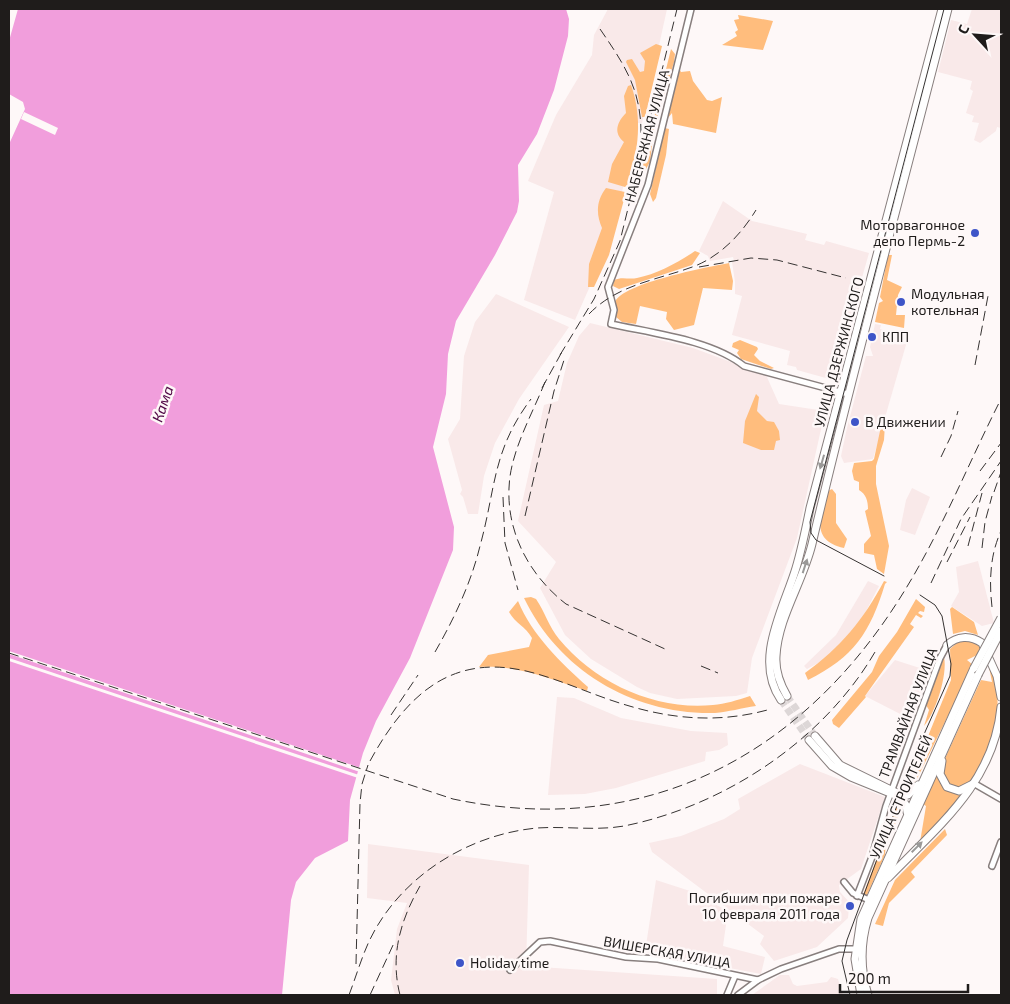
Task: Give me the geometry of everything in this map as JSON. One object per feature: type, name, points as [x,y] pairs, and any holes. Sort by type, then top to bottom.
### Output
[{"type":"main road","name":"УЛИЦА ДЗЕРЖИНСКОГО","points":[[845,393],[942,9]]},
{"type":"main road","name":"УЛИЦА ДЗЕРЖИНСКОГО","points":[[784,698],[771,678],[771,649],[799,556],[810,508],[845,393],[948,9]]},
{"type":"main road","name":"УЛИЦА СТРОИТЕЛЕЙ","points":[[868,995],[858,950],[857,931],[922,781],[1001,618]]},
{"type":"main road","name":"УЛИЦА СТРОИТЕЛЕЙ","points":[[861,995],[856,972],[858,950],[868,918],[973,684],[976,671],[1001,631]]},
{"type":"main road","points":[[947,646],[955,640],[965,637],[982,643],[997,676],[1001,697]]},
{"type":"main road","points":[[973,684],[966,709],[941,762],[940,772],[944,784],[957,791],[969,787],[979,776]]},
{"type":"main road","points":[[883,882],[961,803],[975,784],[992,744],[1001,708]]},
{"type":"main road","points":[[812,738],[822,757],[836,769],[891,792]]},
{"type":"main road","name":"ТРАМВАЙНАЯ УЛИЦА","points":[[891,792],[901,795],[908,794],[922,781]]},
{"type":"main road","name":"ТРАМВАЙНАЯ УЛИЦА","points":[[891,792],[905,802],[907,807],[906,816]]},
{"type":"street","name":"НАБЕРЕЖНАЯ УЛИЦА","points":[[691,9],[648,185],[608,287],[614,310],[611,324],[713,348],[732,356],[744,366],[845,393]]},
{"type":"street","name":"ТРАМВАЙНАЯ УЛИЦА","points":[[857,896],[891,792],[939,661],[947,646]]},
{"type":"street","points":[[975,784],[1001,799]]},
{"type":"street","points":[[992,866],[1001,842]]},
{"type":"street","points":[[844,882],[857,896],[869,900]]},
{"type":"street","name":"ВИШЕРСКАЯ УЛИЦА","points":[[510,970],[540,942],[550,941],[626,957],[658,959],[758,980]]},
{"type":"street","points":[[738,995],[758,980],[781,969],[839,949],[858,950]]},
{"type":"street","points":[[726,995],[735,976]]},
{"type":"shaded area","points":[[608,9],[667,9],[642,123],[638,123],[615,222],[598,268],[575,320],[524,300],[554,192],[528,181],[556,115],[592,55],[594,35]]},
{"type":"shaded area","points":[[972,9],[1001,9],[1001,128],[997,127],[996,131],[980,143],[974,140],[979,123],[972,122],[974,116],[966,113],[973,91],[970,89],[972,81],[938,72],[951,20],[967,24]]},
{"type":"shaded area","points":[[738,15],[773,21],[763,50],[722,45],[737,36],[735,32],[738,30],[734,20],[739,19]]},
{"type":"shaded area","points":[[656,44],[662,46],[645,117],[642,117],[635,80],[626,62],[632,59],[640,72],[644,71],[645,61],[640,53]]},
{"type":"shaded area","points":[[671,49],[675,54],[674,62],[654,129],[650,162],[638,183]]},
{"type":"shaded area","points":[[679,68],[681,72],[690,71],[693,81],[707,100],[712,101],[722,97],[716,133],[673,124],[672,113],[668,118]]},
{"type":"shaded area","points":[[631,85],[637,110],[638,134],[629,183],[625,187],[608,182],[612,164],[624,142],[617,131],[620,120],[626,113],[624,96],[628,86]]},
{"type":"shaded area","points":[[665,128],[669,129],[666,155],[656,198],[653,202],[650,194]]},
{"type":"shaded area","points":[[606,188],[625,192],[625,196],[609,255],[594,287],[588,287],[589,264],[602,228],[598,208],[600,198]]},
{"type":"shaded area","points":[[723,201],[752,221],[807,234],[805,240],[824,245],[826,241],[869,253],[833,380],[797,370],[796,367],[787,365],[790,351],[732,335],[742,296],[735,294],[733,257],[710,261],[708,256],[699,251]]},
{"type":"shaded area","points":[[695,251],[700,253],[692,265],[619,289],[613,286],[614,280],[620,278],[631,279],[652,274]]},
{"type":"shaded area","points":[[888,255],[892,255],[887,280],[902,287],[898,295],[896,315],[905,315],[904,328],[875,322],[879,303],[883,301],[880,297]]},
{"type":"shaded area","points":[[729,263],[733,281],[732,290],[703,288],[694,325],[674,330],[666,319],[667,312],[640,306],[636,324],[622,322],[616,317],[615,302],[621,295],[633,288],[667,277]]},
{"type":"shaded area","points":[[496,294],[569,327],[519,399],[495,443],[484,476],[478,514],[468,514],[463,497],[460,494],[462,490],[448,439],[460,419],[464,356],[475,322]]},
{"type":"shaded area","points":[[590,323],[693,348],[766,375],[779,404],[825,411],[797,538],[752,658],[747,693],[736,696],[677,699],[650,693],[637,687],[591,659],[565,635],[540,588],[556,562],[518,521],[544,405],[558,401],[567,363],[579,336]]},
{"type":"shaded area","points":[[875,324],[881,325],[880,329],[908,338],[873,459],[844,463],[841,456],[866,356],[873,356],[870,347]]},
{"type":"shaded area","points":[[740,340],[757,347],[758,349],[754,355],[760,361],[774,368],[771,369],[741,359],[737,353],[739,350],[732,347],[733,343]]},
{"type":"shaded area","points":[[756,394],[759,397],[757,411],[767,421],[774,422],[779,431],[780,440],[776,441],[774,450],[761,450],[743,443],[745,421]]},
{"type":"shaded area","points":[[885,424],[884,440],[876,466],[876,484],[889,546],[884,574],[877,569],[874,555],[864,553],[864,544],[871,536],[865,511],[868,509],[868,503],[865,496],[859,490],[859,482],[854,480],[852,471],[854,463],[872,461],[874,459],[880,431]]},
{"type":"shaded area","points":[[912,488],[930,497],[915,535],[900,530],[906,500]]},
{"type":"shaded area","points":[[832,489],[836,494],[836,523],[847,539],[844,548],[826,539],[820,526],[828,491]]},
{"type":"shaded area","points":[[978,561],[994,623],[982,626],[951,606],[959,592],[956,567]]},
{"type":"shaded area","points":[[868,581],[879,586],[852,638],[824,660],[807,669],[804,666],[836,635]]},
{"type":"shaded area","points":[[884,581],[887,582],[873,616],[858,642],[837,662],[808,680],[805,673],[850,632],[868,608]]},
{"type":"shaded area","points":[[531,597],[536,599],[559,639],[574,655],[590,669],[628,691],[670,703],[691,706],[722,704],[750,696],[756,706],[715,713],[685,712],[656,706],[628,697],[602,684],[578,667],[557,647],[539,624],[524,598]]},
{"type":"shaded area","points":[[916,599],[925,607],[924,612],[920,611],[918,613],[923,616],[921,618],[916,615],[910,624],[914,627],[866,697],[839,728],[833,724],[832,720],[872,672],[879,656],[897,632]]},
{"type":"shaded area","points":[[518,601],[539,637],[588,687],[587,691],[508,668],[479,667],[488,655],[529,647],[532,638],[509,612]]},
{"type":"shaded area","points":[[952,607],[974,622],[978,635],[965,631],[953,634],[950,609]]},
{"type":"shaded area","points":[[968,640],[981,648],[994,676],[997,692],[997,709],[992,741],[971,785],[955,789],[944,780],[942,765],[981,680],[992,682],[989,667],[977,655],[967,660],[973,665],[911,791],[908,785],[951,680],[950,649],[958,642]]},
{"type":"shaded area","points":[[944,657],[945,665],[940,694],[924,726],[929,710],[926,705]]},
{"type":"shaded area","points":[[895,660],[929,671],[912,720],[865,696]]},
{"type":"shaded area","points":[[557,697],[574,698],[621,718],[691,731],[727,733],[728,745],[719,750],[706,752],[705,761],[616,788],[585,794],[548,795]]},
{"type":"shaded area","points":[[800,764],[885,797],[861,869],[839,885],[840,892],[851,904],[848,918],[817,947],[774,961],[760,944],[764,936],[652,852],[649,843],[681,836],[724,819],[740,809],[738,799]]},
{"type":"shaded area","points":[[938,771],[943,786],[969,791],[920,842],[926,806],[923,804]]},
{"type":"shaded area","points":[[896,808],[900,810],[892,833],[886,842],[885,855],[867,895],[863,895]]},
{"type":"shaded area","points":[[945,829],[947,835],[911,872],[915,877],[889,903],[883,926],[875,924],[895,880]]},
{"type":"shaded area","points":[[368,844],[529,865],[526,966],[717,979],[717,995],[395,995],[391,980],[397,929],[407,903],[367,898]]},
{"type":"shaded area","points":[[656,880],[690,891],[728,911],[723,946],[765,957],[761,974],[645,952]]},
{"type":"shaded area","points":[[780,975],[789,975],[793,984],[797,986],[827,982],[831,977],[835,978],[838,979],[843,995],[752,995]]},
{"type":"water","name":"Кама","points":[[18,9],[566,9],[569,19],[568,36],[554,90],[537,134],[518,165],[519,201],[517,212],[495,255],[456,321],[448,354],[446,394],[433,447],[454,527],[453,550],[410,658],[376,721],[363,753],[350,800],[348,841],[315,858],[296,882],[291,900],[282,995],[9,995],[9,162],[10,142],[25,109],[23,102],[9,94],[9,41]]},
{"type":"pier","points":[[24,112],[58,128],[55,135],[21,119]]},
{"type":"pier","points":[[9,651],[361,768],[360,772],[9,654]]},
{"type":"pier","points":[[9,658],[359,775],[358,778],[9,661]]},
{"type":"tunnel","points":[[787,696],[815,736]]},
{"type":"tunnel","points":[[781,700],[809,740]]},
{"type":"tram line","points":[[884,576],[816,540],[811,533],[810,522],[944,9]]},
{"type":"tram line","points":[[850,995],[842,961],[847,940],[921,741],[950,676],[951,664],[942,616],[935,605],[920,595]]},
{"type":"railway","points":[[560,355],[594,299],[620,241],[677,9]]},
{"type":"railway","points":[[600,29],[630,78],[638,103],[641,133]]},
{"type":"railway","points":[[589,314],[600,304],[626,289],[695,266],[714,256],[738,235],[756,210]]},
{"type":"railway","points":[[699,267],[751,258],[777,260],[846,278]]},
{"type":"railway","points":[[975,365],[988,296]]},
{"type":"railway","points":[[542,388],[563,350]]},
{"type":"railway","points":[[525,516],[554,391],[565,357]]},
{"type":"railway","points":[[545,382],[517,447],[510,474],[509,505],[512,522],[523,553],[542,581],[566,604],[665,649]]},
{"type":"railway","points":[[435,652],[449,627],[472,574],[502,453],[518,418],[531,399]]},
{"type":"railway","points":[[9,653],[453,799],[523,808],[589,807],[651,795],[710,774],[764,742],[814,703],[860,654],[900,598],[928,549],[1001,399]]},
{"type":"railway","points":[[941,457],[951,436],[958,411]]},
{"type":"railway","points":[[980,471],[1001,443]]},
{"type":"railway","points":[[931,583],[961,519],[1001,461]]},
{"type":"railway","points":[[994,492],[1001,472]]},
{"type":"railway","points":[[968,546],[982,493]]},
{"type":"railway","points":[[982,548],[985,522],[992,496]]},
{"type":"railway","points":[[503,497],[505,543],[518,590]]},
{"type":"railway","points":[[947,562],[970,517]]},
{"type":"railway","points":[[992,607],[991,568],[997,540],[1001,531]]},
{"type":"railway","points":[[349,995],[375,930],[391,907],[410,886],[432,868],[456,853],[482,841],[509,833],[537,828],[624,826],[698,803],[734,786],[768,765],[799,741],[828,714],[853,684],[875,652]]},
{"type":"railway","points":[[701,666],[718,673]]},
{"type":"railway","points":[[370,761],[398,718],[414,701],[432,686],[451,675],[473,669],[498,667],[526,671],[626,705],[680,717],[717,718],[771,709]]},
{"type":"railway","points":[[391,715],[418,675]]},
{"type":"railway","points":[[356,964],[360,803],[362,784],[368,765]]},
{"type":"railway","points":[[400,995],[396,966],[399,939],[407,912],[420,886]]},
{"type":"railway","points":[[370,995],[394,943]]},
{"type":"place","name":"Моторвагонное депо Пермь-2","points":[[975,233]]},
{"type":"place","name":"Модульная котельная","points":[[901,302]]},
{"type":"place","name":"КПП","points":[[872,337]]},
{"type":"place","name":"В Движении","points":[[855,422]]},
{"type":"place","name":"Погибшим при пожаре 10 февраля 2011 года","points":[[850,906]]},
{"type":"place","name":"Holiday time","points":[[460,963]]}]
